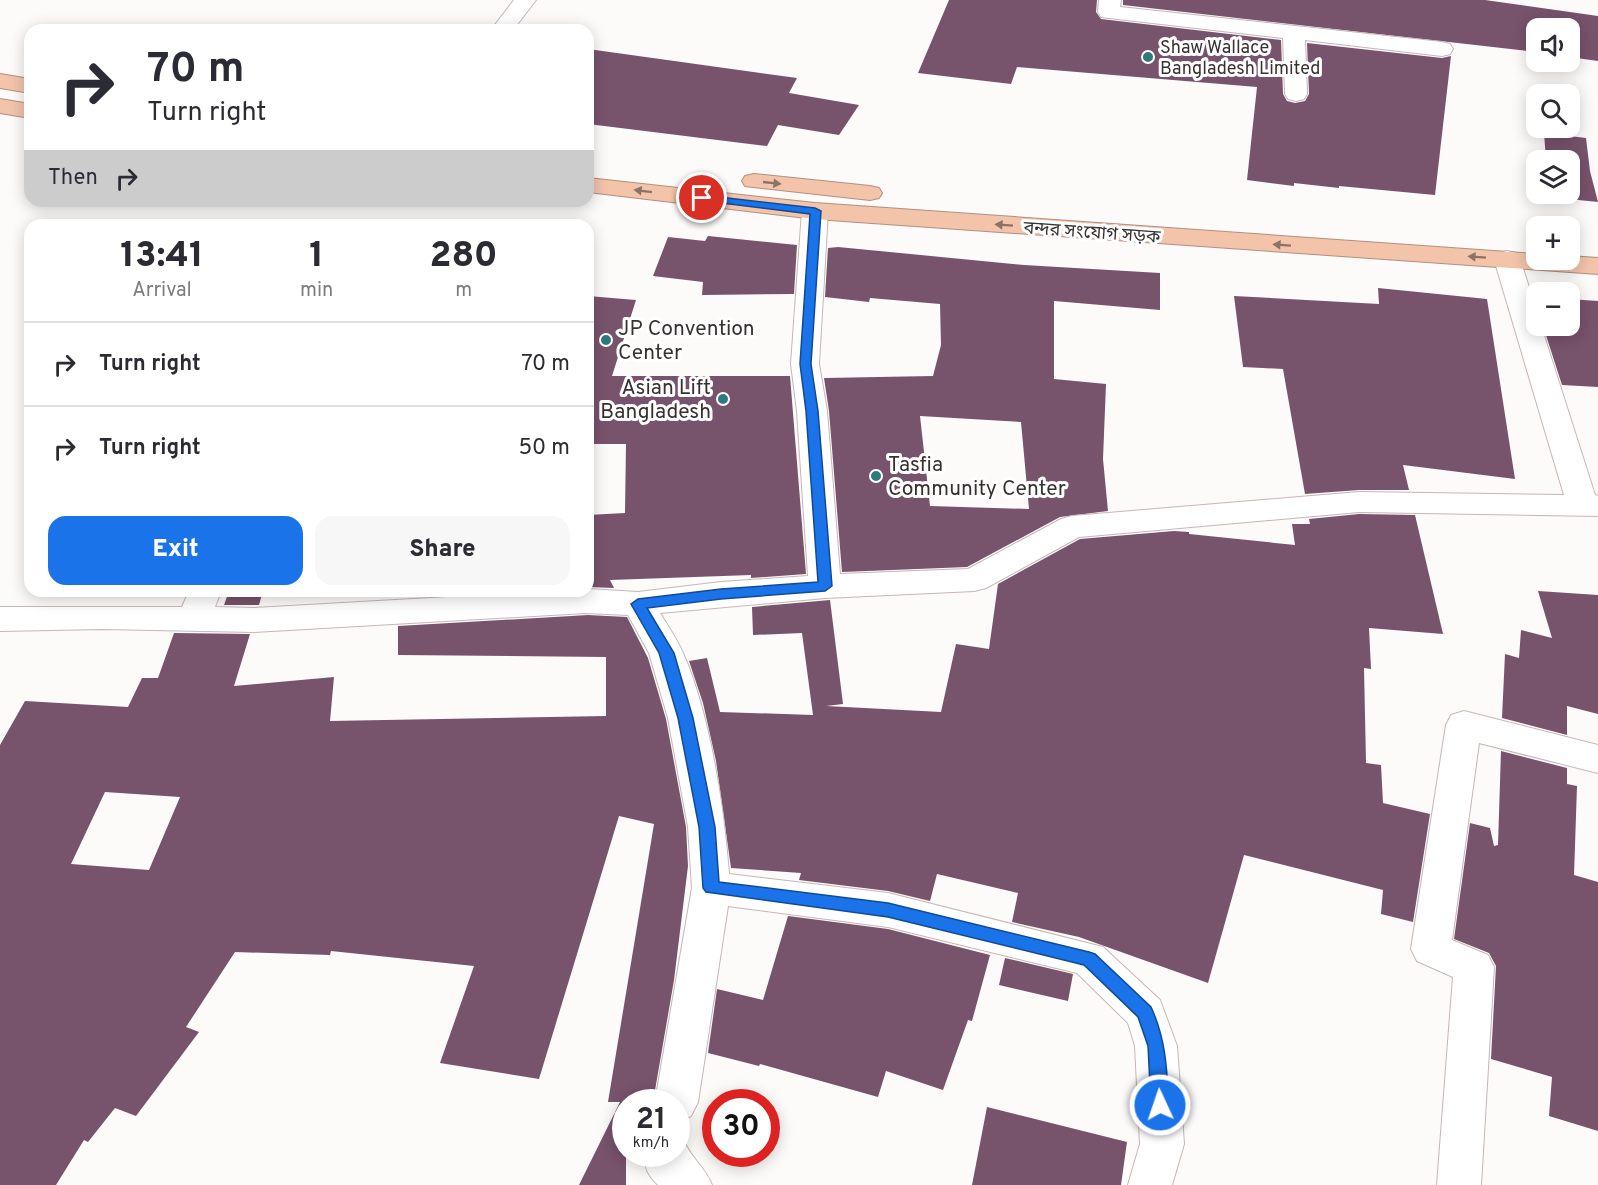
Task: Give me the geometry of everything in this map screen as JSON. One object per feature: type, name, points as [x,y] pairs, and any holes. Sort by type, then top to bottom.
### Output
[{"type":"highway","points":[[0,81],[24,85]]},
{"type":"highway","points":[[0,106],[24,110]]},
{"type":"highway","name":"বন্দর সংযোগ সড়ক","points":[[594,165],[945,201],[1526,240]]},
{"type":"highway","name":"বন্দর সংযোগ সড়ক","points":[[594,186],[815,211],[1598,266]]},
{"type":"highway","points":[[1580,244],[1598,245]]},
{"type":"street","points":[[507,24],[525,0]]},
{"type":"street","points":[[1110,0],[1109,12],[1442,48]]},
{"type":"street","points":[[1294,32],[1296,94]]},
{"type":"street","points":[[815,211],[806,364],[812,411],[825,586]]},
{"type":"street","points":[[0,619],[199,605],[254,620],[420,601],[586,601],[638,604],[721,594],[825,586],[974,580],[1072,527],[1359,502],[1590,506],[1507,259]]},
{"type":"street","points":[[638,604],[666,653],[686,718],[707,827],[711,888],[678,1089]]},
{"type":"street","points":[[1458,1185],[1474,967],[1431,949],[1464,725],[1598,759]]},
{"type":"street","points":[[711,888],[888,910],[1089,959],[1145,1013],[1156,1046],[1162,1144],[1150,1185]]},
{"type":"street","points":[[671,1167],[690,1185]]},
{"type":"building","points":[[949,0],[1097,0],[1096,12],[1101,19],[1281,40],[1283,94],[1287,101],[1295,103],[1305,101],[1309,94],[1307,43],[1442,58],[1451,56],[1435,195],[1294,183],[1294,186],[1247,180],[1257,87],[1017,67],[1011,84],[918,73]]},
{"type":"building","points":[[1123,0],[1485,0],[1598,16],[1598,61],[1580,59],[1580,18],[1526,18],[1526,51],[1123,5]]},
{"type":"building","points":[[594,50],[797,78],[789,93],[859,105],[839,135],[778,125],[767,146],[594,125]]},
{"type":"building","points":[[1544,138],[1586,138],[1590,171],[1598,202],[1580,200],[1580,150],[1545,150]]},
{"type":"building","points":[[708,236],[797,245],[794,294],[702,295],[703,282],[653,276],[668,237],[705,241]]},
{"type":"building","points":[[838,247],[1024,265],[1160,273],[1160,310],[1054,301],[1054,379],[1106,384],[1103,459],[1108,511],[1060,517],[967,567],[842,572],[829,411],[824,378],[933,376],[941,345],[940,304],[870,298],[869,302],[825,297],[828,248]],"holes":[[[920,416],[1021,422],[1029,509],[930,506]]]},
{"type":"building","points":[[1378,288],[1487,299],[1515,479],[1403,465],[1409,490],[1359,490],[1305,494],[1283,369],[1243,367],[1234,296],[1379,304]]},
{"type":"building","points":[[594,296],[636,300],[612,376],[790,376],[806,574],[751,578],[751,575],[610,580],[614,588],[594,587],[594,515],[625,513],[626,444],[594,444]]},
{"type":"building","points":[[1580,300],[1598,301],[1598,387],[1562,385],[1546,336],[1580,336]]},
{"type":"building","points":[[1359,514],[1415,515],[1443,634],[1369,628],[1371,669],[1364,668],[1366,763],[1381,765],[1383,803],[1430,814],[1413,922],[1381,914],[1383,890],[1244,855],[1208,983],[1079,937],[1012,922],[1018,893],[937,874],[930,901],[888,891],[799,880],[801,873],[731,868],[716,761],[703,703],[689,661],[707,658],[720,712],[813,715],[802,633],[753,635],[752,607],[830,600],[843,704],[826,706],[941,712],[956,644],[989,649],[998,584],[1080,539],[1174,531],[1295,545],[1292,524],[1310,524],[1309,519]]},
{"type":"building","points":[[1538,591],[1598,595],[1598,714],[1567,706],[1567,735],[1502,718],[1505,654],[1519,658],[1521,630],[1552,638]]},
{"type":"building","points":[[227,597],[261,597],[259,605],[224,605]]},
{"type":"building","points":[[588,615],[627,617],[648,658],[666,719],[686,827],[688,866],[674,980],[655,1089],[612,1089],[612,1102],[608,1102],[654,824],[619,816],[539,1079],[440,1063],[474,966],[331,951],[330,955],[235,952],[186,1027],[199,1032],[136,1116],[115,1108],[88,1142],[84,1140],[56,1185],[0,1185],[0,745],[25,701],[128,707],[142,678],[158,678],[174,633],[250,634],[234,686],[334,677],[330,721],[606,716],[606,657],[398,655],[398,626]],"holes":[[[105,792],[180,797],[149,870],[71,864]]]},
{"type":"building","points":[[1501,751],[1567,768],[1567,784],[1577,786],[1574,875],[1598,882],[1598,1131],[1549,1116],[1552,1077],[1491,1059],[1496,966],[1489,953],[1454,939],[1470,823],[1490,828],[1494,846],[1498,845]]},
{"type":"building","points":[[788,916],[888,929],[990,955],[972,1021],[968,1020],[943,1090],[886,1071],[878,1097],[760,1064],[759,1066],[708,1053],[717,989],[763,1000]]},
{"type":"building","points":[[1005,958],[1073,974],[1068,1001],[999,985]]},
{"type":"building","points":[[987,1107],[1127,1142],[1121,1185],[972,1185]]},
{"type":"building","points":[[612,1118],[612,1167],[626,1167],[626,1185],[579,1185]]},
{"type":"place","name":"Shaw Wallace Bangladesh Limited","points":[[1148,57]]},
{"type":"place","name":"JP Convention Center","points":[[606,340]]},
{"type":"place","name":"Asian Lift Bangladesh","points":[[723,399]]},
{"type":"place","name":"Tasfia Community Center","points":[[876,476]]},
{"type":"route","points":[[702,198],[815,211],[806,364],[812,411],[825,586],[721,594],[638,604],[666,653],[686,718],[707,827],[711,888],[888,910],[1089,959],[1145,1013],[1156,1046],[1160,1105]]}]
